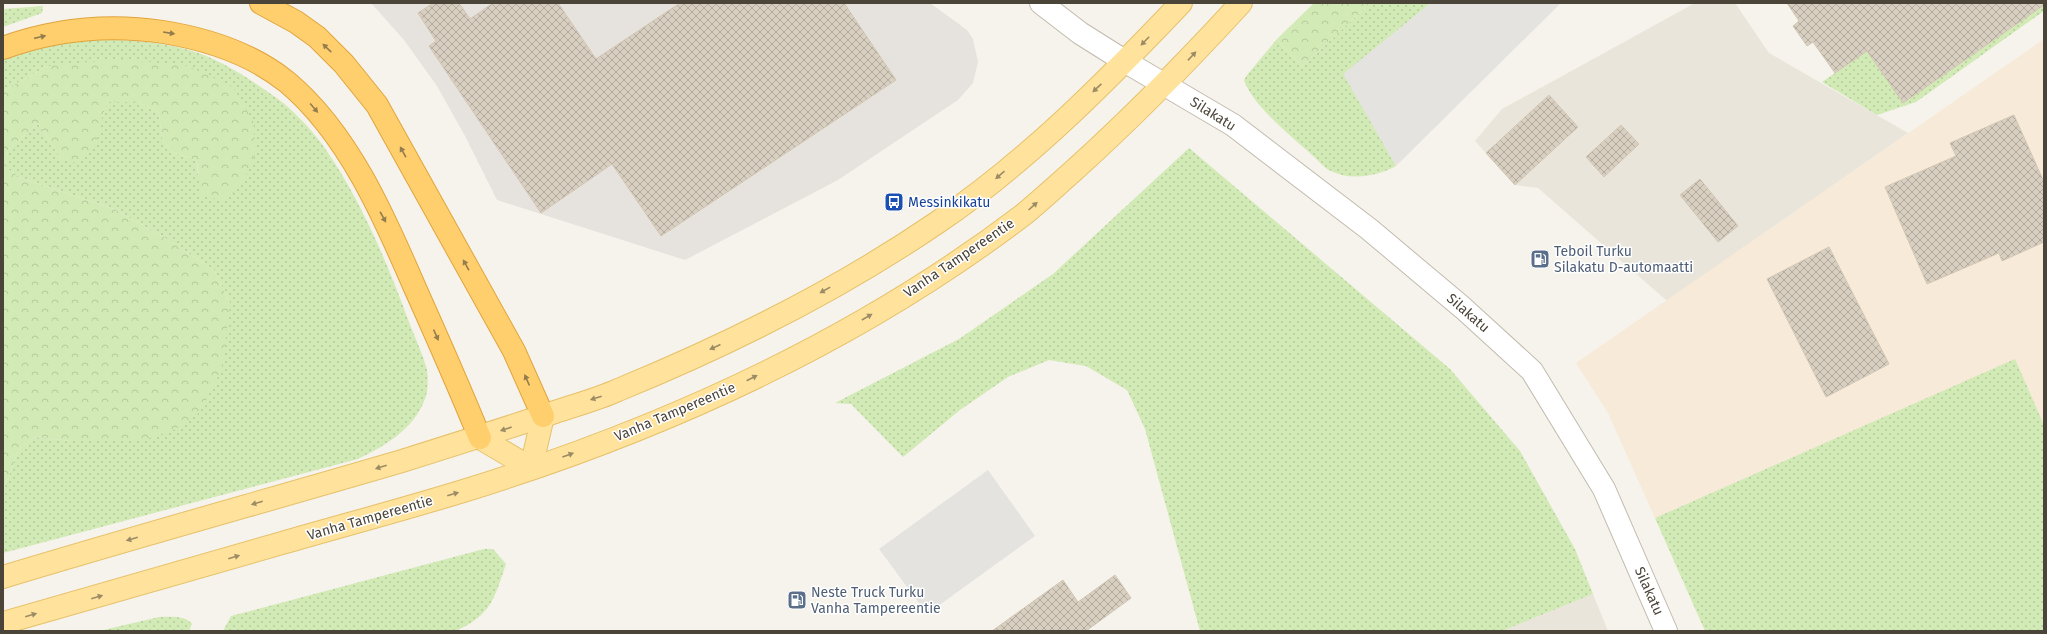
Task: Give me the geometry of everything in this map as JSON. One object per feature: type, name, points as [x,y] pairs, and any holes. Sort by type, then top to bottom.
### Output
[{"type":"highway","points":[[261,3],[296,22],[317,37],[344,64],[378,105],[514,351],[543,416]]},
{"type":"highway","points":[[3,48],[40,37],[87,29],[109,27],[150,30],[220,45],[243,56],[285,81],[307,100],[333,130],[385,220],[453,373],[480,438]]},
{"type":"main road","points":[[3,577],[480,438],[616,392],[732,339],[813,297],[884,257],[938,223],[980,192],[1067,117],[1126,62],[1182,3]]},
{"type":"main road","name":"Vanha Tampereentie","points":[[3,623],[461,492],[613,439],[735,386],[820,344],[914,290],[959,261],[1026,213],[1098,149],[1165,84],[1242,3]]},
{"type":"main road","points":[[480,438],[531,468],[543,416]]},
{"type":"street","points":[[1041,3],[1080,33],[1126,62]]},
{"type":"street","name":"Silakatu","points":[[1126,62],[1233,125],[1369,229],[1463,308],[1532,371],[1604,488],[1666,631]]},
{"type":"shaded area","points":[[371,3],[930,3],[967,30],[973,39],[978,62],[973,83],[958,100],[838,180],[685,260],[497,200],[465,136],[437,86],[404,40]]},
{"type":"shaded area","points":[[1431,3],[1561,3],[1396,166],[1343,74]]},
{"type":"shaded area","points":[[1695,3],[1735,3],[1769,53],[1908,133],[1667,301],[1538,188],[1515,185],[1475,141],[1502,109]]},
{"type":"shaded area","points":[[2044,39],[2044,425],[2015,360],[1655,518],[1608,413],[1576,363]]},
{"type":"shaded area","points":[[988,470],[1035,536],[927,614],[879,549]]},
{"type":"shaded area","points":[[1593,594],[1608,631],[1502,631]]},
{"type":"green space","points":[[1314,3],[1370,3],[1302,67],[1277,39]]},
{"type":"green space","points":[[1370,3],[1431,3],[1344,74],[1396,166],[1373,175],[1347,176],[1326,168],[1284,130],[1255,100],[1248,90],[1244,80],[1277,39],[1302,67]]},
{"type":"green space","points":[[2044,5],[2044,11],[1916,102],[1877,115],[1822,82],[1867,51],[1903,103]]},
{"type":"green space","points":[[43,6],[42,13],[3,27],[3,9]]},
{"type":"green space","points":[[91,39],[153,43],[177,47],[201,54],[224,64],[278,99],[303,122],[324,147],[337,167],[350,188],[372,232],[392,277],[423,358],[427,370],[427,392],[417,415],[400,433],[390,441],[358,459],[3,553],[3,491],[19,449],[35,437],[71,441],[141,441],[230,303],[214,270],[165,238],[114,209],[21,178],[6,168],[8,150],[38,123],[62,160],[102,117],[108,102],[137,102],[159,113],[162,138],[172,152],[197,161],[198,175],[253,121],[48,66],[3,91],[3,59],[58,42]]},
{"type":"green space","points":[[120,59],[188,66],[233,87],[253,121],[256,153],[241,186],[224,200],[201,196],[197,161],[172,152],[162,138],[159,113],[137,102],[108,102],[102,117],[96,144],[79,163],[62,160],[38,123],[8,150],[6,168],[21,178],[114,209],[165,238],[214,270],[230,303],[222,369],[200,412],[176,429],[141,441],[71,441],[35,437],[19,449],[3,491],[3,91],[48,66]]},
{"type":"green space","points":[[1189,148],[1450,369],[1520,451],[1575,549],[1593,594],[1502,631],[1200,631],[1145,429],[1127,390],[1086,366],[1049,360],[1008,377],[960,410],[903,457],[851,404],[835,403],[959,339],[1053,274]]},
{"type":"green space","points":[[2015,359],[2044,425],[2044,631],[1705,631],[1655,518]]},
{"type":"green space","points":[[484,549],[493,549],[506,564],[502,576],[490,604],[484,612],[468,625],[456,631],[223,631],[231,616]]},
{"type":"green space","points":[[159,617],[182,618],[186,619],[192,624],[189,631],[99,631]]},
{"type":"building","points":[[433,3],[459,3],[470,19],[493,3],[558,3],[596,59],[680,3],[844,3],[896,80],[661,236],[612,164],[541,213],[429,46],[436,41],[418,13]]},
{"type":"building","points":[[1787,3],[2044,3],[2044,5],[1903,103],[1867,51],[1835,73],[1813,42],[1807,46],[1793,26],[1799,21]]},
{"type":"building","points":[[1549,95],[1578,127],[1515,185],[1486,153]]},
{"type":"building","points":[[2014,115],[2044,182],[2044,242],[2002,261],[1999,253],[1927,284],[1885,187],[1956,156],[1950,143]]},
{"type":"building","points":[[1621,125],[1639,144],[1604,177],[1586,157]]},
{"type":"building","points":[[1700,179],[1738,226],[1718,242],[1680,195]]},
{"type":"building","points":[[1829,247],[1889,364],[1826,397],[1767,279]]},
{"type":"building","points":[[1115,575],[1131,598],[1086,631],[992,631],[1063,580],[1078,602]]},
{"type":"place","name":"Messinkikatu","points":[[894,202]]},
{"type":"place","name":"Teboil Turku Silakatu D-automaatti","points":[[1540,259]]},
{"type":"place","name":"Neste Truck Turku Vanha Tampereentie","points":[[797,600]]}]
